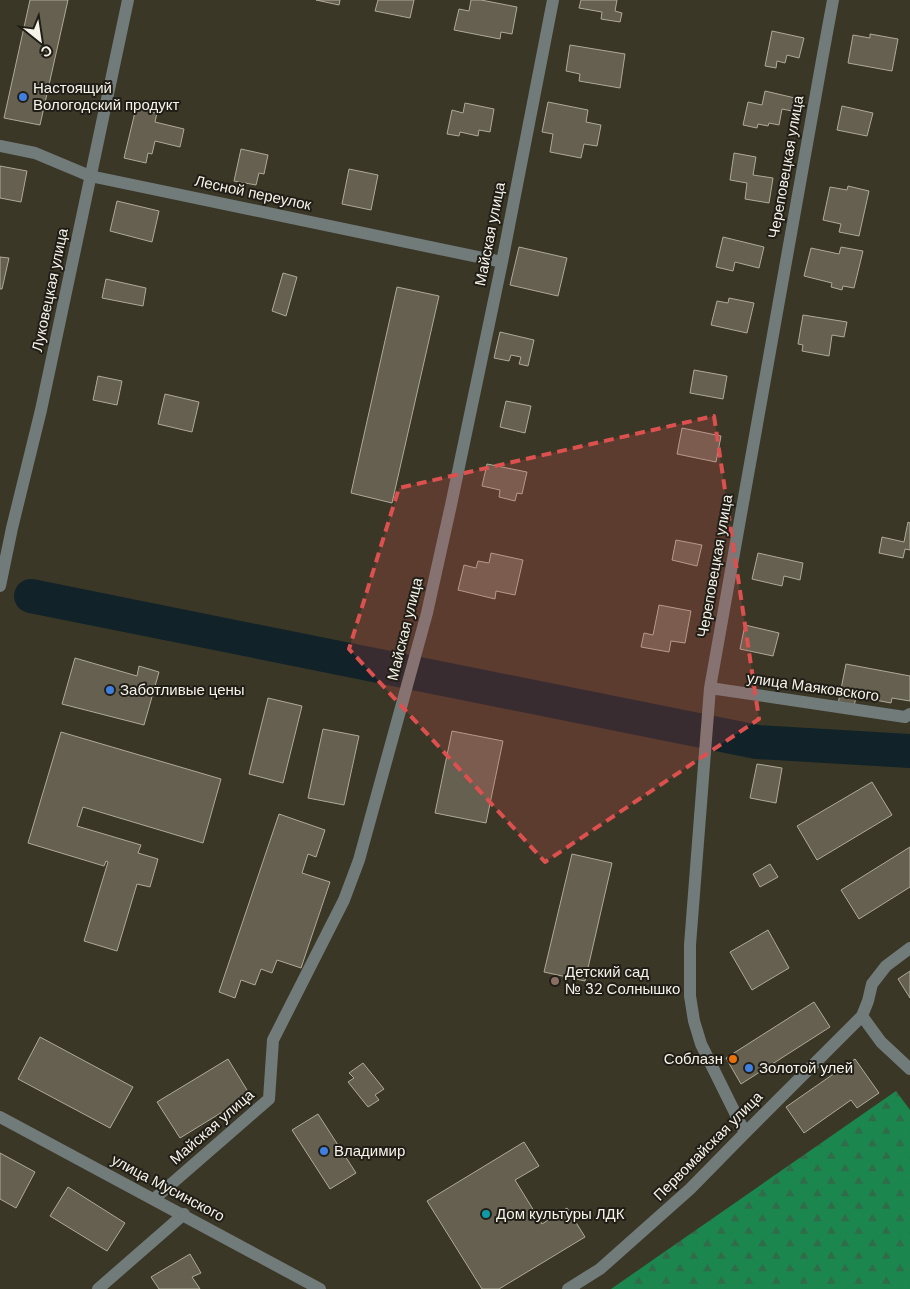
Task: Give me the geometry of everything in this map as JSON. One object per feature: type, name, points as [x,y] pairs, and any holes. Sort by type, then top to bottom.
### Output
[{"type":"street","name":"Луковецкая улица","points":[[0,586],[6,526],[41,410],[128,0]]},
{"type":"street","name":"Майская улица","points":[[154,1199],[269,1099],[273,1040],[344,900],[359,860],[427,613],[452,505],[553,0]]},
{"type":"street","name":"Череповецкая улица","points":[[745,1133],[701,1044],[694,1021],[690,996],[690,945],[703,768],[710,688],[833,0]]},
{"type":"street","name":"Лесной переулок","points":[[0,146],[35,153],[90,176],[502,262]]},
{"type":"street","name":"улица Маяковского","points":[[710,688],[904,717],[910,714]]},
{"type":"street","name":"Первомайская улица","points":[[568,1289],[600,1269],[683,1196],[862,1016],[872,984],[886,966],[910,948]]},
{"type":"street","points":[[862,1016],[881,1042],[910,1070]]},
{"type":"street","name":"улица Мусинского","points":[[0,1116],[320,1289]]},
{"type":"street","points":[[98,1289],[184,1214]]},
{"type":"highlighted area","points":[[714,416],[759,719],[545,862],[349,649],[399,488]]},
{"type":"green space","points":[[896,1091],[910,1110],[910,1289],[611,1289]]},
{"type":"building","points":[[30,0],[68,0],[40,125],[4,118]]},
{"type":"building","points":[[316,0],[340,0],[339,5]]},
{"type":"building","points":[[378,0],[414,0],[410,18],[375,11]]},
{"type":"building","points":[[471,0],[481,0],[517,7],[512,34],[501,32],[500,39],[454,30],[459,9],[469,11]]},
{"type":"building","points":[[581,0],[617,0],[615,11],[622,13],[620,22],[601,19],[602,12],[579,8]]},
{"type":"building","points":[[772,31],[804,38],[799,58],[787,55],[785,63],[777,61],[776,68],[765,66]]},
{"type":"building","points":[[870,34],[898,39],[892,71],[848,63],[853,35],[870,38]]},
{"type":"building","points":[[570,45],[625,54],[620,88],[579,81],[580,74],[566,71]]},
{"type":"building","points":[[765,91],[795,98],[792,111],[782,109],[779,125],[769,123],[768,126],[758,124],[757,128],[743,125],[748,102],[762,105]]},
{"type":"building","points":[[548,102],[588,110],[586,122],[601,125],[597,146],[584,144],[581,158],[550,152],[553,134],[542,132]]},
{"type":"building","points":[[465,103],[494,109],[490,132],[479,130],[478,136],[460,132],[459,136],[447,134],[452,110],[463,113]]},
{"type":"building","points":[[842,106],[873,113],[867,136],[837,130]]},
{"type":"building","points":[[136,108],[157,113],[155,122],[184,129],[180,147],[155,141],[152,154],[148,153],[146,163],[124,158]]},
{"type":"building","points":[[241,149],[268,155],[264,174],[259,173],[256,185],[234,181]]},
{"type":"building","points":[[734,153],[756,157],[753,175],[773,178],[769,203],[745,199],[747,183],[730,180]]},
{"type":"building","points":[[0,166],[27,171],[21,202],[0,198]]},
{"type":"building","points":[[349,169],[378,175],[371,210],[342,204]]},
{"type":"building","points":[[848,186],[869,191],[859,236],[839,232],[841,224],[823,220],[830,187],[847,190]]},
{"type":"building","points":[[117,201],[159,211],[152,242],[110,231]]},
{"type":"building","points":[[723,237],[764,247],[759,268],[735,262],[733,271],[716,267]]},
{"type":"building","points":[[519,247],[567,258],[558,296],[510,285]]},
{"type":"building","points":[[841,247],[863,251],[854,288],[843,286],[842,290],[831,287],[832,283],[804,276],[811,248],[839,254]]},
{"type":"building","points":[[0,257],[9,258],[2,289],[0,289]]},
{"type":"building","points":[[283,273],[297,277],[286,316],[272,311]]},
{"type":"building","points":[[106,279],[146,288],[143,306],[102,298]]},
{"type":"building","points":[[397,287],[439,296],[392,503],[351,493]]},
{"type":"building","points":[[729,298],[754,303],[747,333],[711,325],[717,301],[728,303]]},
{"type":"building","points":[[803,315],[847,322],[844,337],[832,335],[829,356],[802,351],[803,345],[798,344]]},
{"type":"building","points":[[500,332],[534,340],[528,366],[519,364],[521,357],[511,355],[509,361],[494,358]]},
{"type":"building","points":[[694,370],[727,376],[723,399],[690,393]]},
{"type":"building","points":[[98,376],[122,381],[117,405],[93,400]]},
{"type":"building","points":[[165,394],[199,402],[192,432],[158,424]]},
{"type":"building","points":[[506,401],[531,406],[525,433],[500,427]]},
{"type":"building","points":[[682,428],[721,436],[716,462],[677,454]]},
{"type":"building","points":[[487,464],[527,472],[522,494],[517,493],[515,501],[499,497],[500,490],[482,486]]},
{"type":"building","points":[[908,522],[910,523],[910,550],[905,549],[903,558],[879,553],[882,537],[904,542]]},
{"type":"building","points":[[676,540],[702,545],[697,566],[672,560]]},
{"type":"building","points":[[491,553],[523,560],[515,595],[496,591],[495,599],[458,590],[464,565],[476,568],[478,561],[489,563]]},
{"type":"building","points":[[758,553],[803,563],[800,580],[784,576],[782,586],[752,579]]},
{"type":"building","points":[[659,605],[691,611],[685,643],[671,641],[669,652],[641,647],[644,633],[653,635]]},
{"type":"building","points":[[745,625],[779,633],[773,656],[740,649]]},
{"type":"building","name":"Заботливые цены","points":[[75,658],[137,676],[139,666],[159,672],[144,725],[62,704]]},
{"type":"building","points":[[846,664],[910,676],[910,701],[892,698],[891,703],[870,699],[871,693],[857,691],[854,707],[838,704]]},
{"type":"building","points":[[268,698],[302,706],[283,783],[249,774]]},
{"type":"building","points":[[323,729],[359,736],[344,805],[308,798]]},
{"type":"building","points":[[452,731],[503,741],[486,823],[435,813]]},
{"type":"building","points":[[61,732],[221,779],[203,843],[83,807],[77,826],[141,845],[138,853],[158,859],[150,887],[137,884],[117,951],[84,941],[108,862],[106,861],[104,866],[28,843]]},
{"type":"building","points":[[757,764],[782,768],[776,803],[750,798]]},
{"type":"building","points":[[872,782],[892,815],[817,860],[797,826]]},
{"type":"building","points":[[279,814],[325,830],[316,857],[308,854],[302,873],[330,882],[301,968],[277,960],[272,973],[261,969],[255,985],[241,980],[235,998],[219,992]]},
{"type":"building","points":[[910,847],[910,887],[859,919],[841,890]]},
{"type":"building","points":[[572,854],[612,863],[585,981],[544,972]]},
{"type":"building","points":[[770,864],[778,877],[760,887],[753,874]]},
{"type":"building","points":[[768,930],[789,968],[752,990],[730,952]]},
{"type":"building","points":[[910,971],[910,998],[898,979]]},
{"type":"building","points":[[814,1002],[830,1027],[741,1084],[726,1058]]},
{"type":"building","points":[[40,1037],[133,1087],[110,1128],[18,1079]]},
{"type":"building","points":[[228,1059],[250,1095],[180,1138],[157,1102]]},
{"type":"building","points":[[855,1059],[879,1093],[857,1108],[851,1100],[804,1133],[786,1107]]},
{"type":"building","points":[[363,1063],[384,1089],[375,1095],[379,1100],[368,1107],[348,1082],[354,1078],[349,1073]]},
{"type":"building","name":"Владимир","points":[[318,1114],[356,1173],[330,1189],[292,1130]]},
{"type":"building","name":"Дом культуры ЛДК","points":[[524,1142],[539,1166],[515,1180],[542,1224],[567,1208],[585,1237],[499,1289],[482,1289],[427,1201]]},
{"type":"building","points":[[0,1153],[35,1172],[16,1208],[0,1199]]},
{"type":"building","points":[[68,1187],[125,1223],[107,1251],[50,1216]]},
{"type":"building","points":[[190,1254],[201,1273],[192,1277],[200,1289],[159,1289],[151,1277]]},
{"type":"waterway","points":[[31,596],[757,742],[910,751]]},
{"type":"place","name":"Настоящий Вологодский продукт","points":[[23,97]]},
{"type":"place","name":"Заботливые цены","points":[[110,690]]},
{"type":"place","name":"Детский сад № 32 Солнышко","points":[[555,981]]},
{"type":"place","name":"Соблазн","points":[[733,1059]]},
{"type":"place","name":"Золотой улей","points":[[749,1068]]},
{"type":"place","name":"Владимир","points":[[324,1151]]},
{"type":"place","name":"Дом культуры ЛДК","points":[[486,1214]]}]
